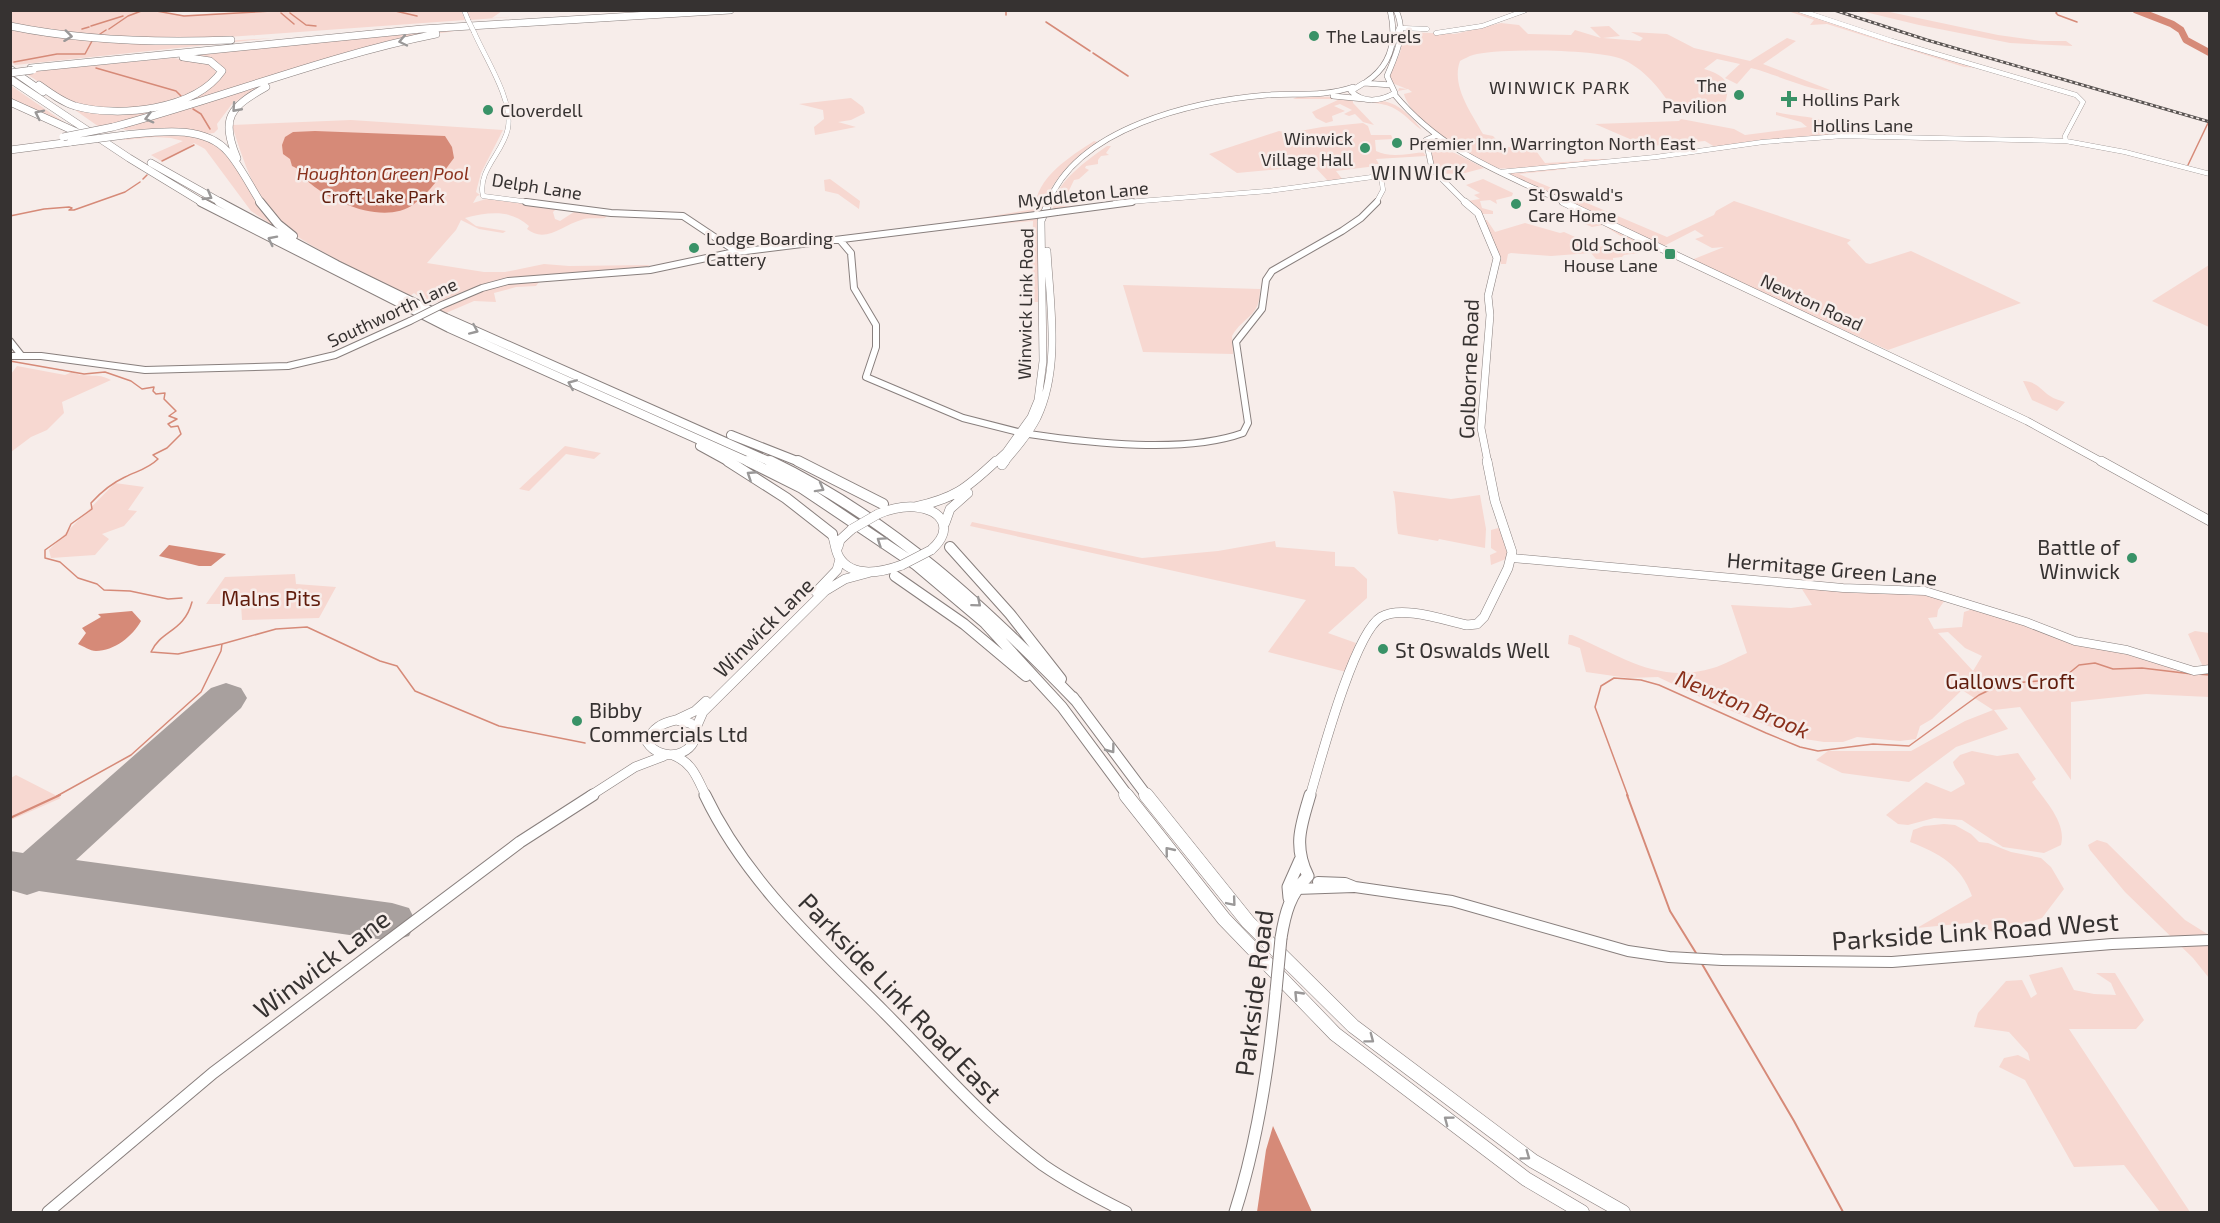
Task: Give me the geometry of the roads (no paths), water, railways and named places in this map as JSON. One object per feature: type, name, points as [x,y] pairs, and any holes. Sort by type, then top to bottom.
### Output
[{"type":"highway","points":[[10,27],[68,36],[163,42],[239,40],[666,10]]},
{"type":"highway","points":[[30,67],[411,30],[731,10]]},
{"type":"highway","points":[[10,145],[113,127],[178,111],[365,50],[415,38],[478,28],[731,10]]},
{"type":"highway","points":[[11,72],[62,62],[421,26]]},
{"type":"highway","points":[[245,178],[227,133],[228,120],[234,109],[248,97],[271,84],[365,50]]},
{"type":"highway","points":[[11,72],[73,105],[108,111],[148,108],[193,96],[210,87],[222,71],[219,65],[206,59],[180,56],[30,67]]},
{"type":"highway","points":[[11,72],[129,158],[219,213],[380,296],[555,377],[732,453],[802,488],[915,564],[985,623],[1062,707],[1159,839],[1224,919],[1335,1034],[1526,1179],[1582,1212]]},
{"type":"highway","points":[[11,72],[138,155],[230,209],[317,254],[402,297],[772,462],[827,491],[879,524],[993,616],[1077,702]]},
{"type":"highway","points":[[10,102],[23,106],[129,158]]},
{"type":"highway","points":[[10,150],[125,135],[176,132],[207,138],[226,149],[262,208],[277,224],[317,254]]},
{"type":"highway","points":[[277,224],[312,247],[401,294],[402,297]]},
{"type":"highway","points":[[634,402],[782,455],[883,504]]},
{"type":"highway","points":[[664,424],[747,472],[786,498],[832,534]]},
{"type":"highway","points":[[950,547],[1048,660],[1169,826],[1248,922],[1353,1026],[1533,1161],[1623,1212]]},
{"type":"highway","points":[[895,576],[964,624],[1062,707]]},
{"type":"main road","points":[[1390,10],[1400,28]]},
{"type":"main road","points":[[1391,85],[1387,74],[1396,59],[1400,28],[1396,10]]},
{"type":"main road","points":[[1364,83],[1380,72],[1400,28]]},
{"type":"main road","points":[[1364,83],[1376,82],[1391,85]]},
{"type":"main road","name":"Winwick Link Road","points":[[931,550],[942,541],[950,509],[974,485],[1013,455],[1025,433],[1038,400],[1042,382],[1041,221],[1045,204],[1063,174],[1076,161],[1107,140],[1145,122],[1176,112],[1277,94],[1333,94],[1364,83]]},
{"type":"main road","name":"Newton Road","points":[[1391,85],[1394,94],[1404,108],[1435,136],[1456,151],[2027,421],[2210,521]]},
{"type":"main road","points":[[1353,87],[1352,94],[1364,99]]},
{"type":"main road","points":[[1374,100],[1394,94]]},
{"type":"main road","name":"Winwick Link Road","points":[[1025,433],[1041,413],[1048,392],[1050,373],[1048,221],[1054,197],[1074,169],[1099,149],[1134,130],[1197,109],[1238,101],[1288,96],[1374,100]]},
{"type":"main road","name":"Newton Road","points":[[1374,100],[1394,103],[1404,108]]},
{"type":"main road","points":[[1432,169],[1426,141],[1435,136]]},
{"type":"main road","name":"Golborne Road","points":[[1432,169],[1452,191],[1478,213],[1497,258],[1488,296],[1490,324],[1481,428],[1495,501],[1510,541],[1512,558]]},
{"type":"main road","name":"Winwick Link Road","points":[[915,507],[946,500],[974,485]]},
{"type":"main road","points":[[883,504],[931,511],[945,527],[950,547]]},
{"type":"main road","points":[[838,547],[840,540],[852,529],[878,514],[899,507]]},
{"type":"main road","points":[[832,534],[840,558],[853,568],[895,576]]},
{"type":"main road","name":"Winwick Lane","points":[[696,728],[703,712],[825,591],[845,579],[902,566],[931,550]]},
{"type":"main road","name":"Winwick Lane","points":[[676,720],[695,711],[749,661],[833,574],[840,566],[840,558]]},
{"type":"main road","points":[[1292,894],[1288,887],[1300,860],[1299,832],[1329,730],[1363,638],[1376,621],[1387,614],[1401,611],[1467,625],[1478,623],[1495,596],[1512,558]]},
{"type":"main road","points":[[669,756],[683,752],[694,744],[698,737],[696,728],[690,723],[676,720],[661,724],[648,738],[648,746],[656,753],[685,760],[692,767]]},
{"type":"main road","points":[[692,767],[694,744]]},
{"type":"main road","name":"Winwick Lane","points":[[634,767],[648,746]]},
{"type":"main road","name":"Winwick Lane","points":[[48,1212],[254,1042],[502,855],[634,767],[669,756]]},
{"type":"main road","name":"Parkside Link Road East","points":[[692,767],[736,852],[801,929],[1002,1131],[1061,1176],[1126,1212]]},
{"type":"main road","points":[[1300,860],[1313,879],[1327,888]]},
{"type":"main road","name":"Parkside Link Road West","points":[[1313,879],[1452,901],[1593,942],[1628,951],[1669,957],[1892,962],[2112,944],[2210,940]]},
{"type":"main road","name":"Parkside Road","points":[[1235,1212],[1247,1178],[1257,1136],[1269,1059],[1286,906],[1292,894],[1313,879]]},
{"type":"main road","name":"Parkside Link Road West","points":[[1292,894],[1327,888],[1345,890],[1355,887]]},
{"type":"street","name":"Delph Lane","points":[[464,10],[509,115],[506,134],[483,181],[481,189],[483,196],[605,212],[683,216],[737,252]]},
{"type":"street","points":[[1400,28],[1451,33],[1496,24],[1526,10]]},
{"type":"street","points":[[1799,10],[1892,41],[2069,92],[2081,98],[2083,102],[2065,136],[2066,141]]},
{"type":"street","points":[[1400,28],[1404,25],[1417,30]]},
{"type":"street","name":"Hollins Lane","points":[[1502,173],[1647,158],[1763,142],[1833,136],[2066,141],[2109,148],[2210,174]]},
{"type":"street","name":"Myddleton Lane","points":[[737,252],[1116,203],[1214,196],[1432,169]]},
{"type":"street","points":[[840,240],[851,253],[854,288],[876,325],[876,347],[866,377],[963,418],[1025,433],[1072,440],[1188,443],[1224,441],[1244,433],[1248,423],[1236,342],[1262,309],[1264,280],[1278,266],[1364,216],[1382,194],[1384,181],[1382,176]]},
{"type":"street","name":"Southworth Lane","points":[[10,356],[21,355],[145,370],[288,366],[335,356],[442,305],[482,288],[508,281],[650,270],[737,252]]},
{"type":"street","points":[[10,341],[21,355]]},
{"type":"street","name":"Hermitage Green Lane","points":[[1512,558],[1843,588],[1930,592],[2026,622],[2075,641],[2127,650],[2194,671],[2210,669]]},
{"type":"water","name":"Houghton Green Pool","points":[[293,132],[445,136],[452,147],[454,158],[431,188],[414,204],[403,210],[389,213],[375,212],[333,199],[308,182],[300,171],[292,166],[290,159],[283,154],[282,145],[285,137]]},
{"type":"water","points":[[169,545],[226,554],[211,566],[199,566],[159,556]]},
{"type":"water","points":[[132,611],[141,621],[128,637],[116,645],[96,651],[78,644],[86,633],[82,628],[101,617],[98,614]]},
{"type":"water","points":[[1273,1126],[1312,1212],[1257,1212],[1266,1150]]},
{"type":"waterway","points":[[109,29],[128,16],[144,10]]},
{"type":"waterway","points":[[151,10],[184,16],[289,10]]},
{"type":"waterway","points":[[391,10],[417,16]]},
{"type":"waterway","points":[[1006,10],[1006,15]]},
{"type":"waterway","points":[[2058,10],[2056,13],[2058,15],[2077,22]]},
{"type":"waterway","points":[[2136,10],[2172,24],[2181,30],[2186,40],[2210,53]]},
{"type":"waterway","points":[[281,13],[294,24]]},
{"type":"waterway","points":[[290,13],[306,25],[316,26]]},
{"type":"waterway","points":[[91,26],[123,16]]},
{"type":"waterway","points":[[1046,22],[1090,51]]},
{"type":"waterway","points":[[82,29],[89,27]]},
{"type":"waterway","points":[[97,36],[106,30]]},
{"type":"waterway","points":[[14,62],[57,54],[85,54],[92,41]]},
{"type":"waterway","points":[[1093,53],[1128,76]]},
{"type":"waterway","points":[[96,68],[176,91],[181,96]]},
{"type":"waterway","points":[[193,109],[201,114],[210,129]]},
{"type":"waterway","points":[[2188,165],[2208,123]]},
{"type":"waterway","points":[[162,161],[194,145]]},
{"type":"waterway","points":[[143,179],[147,175]]},
{"type":"waterway","points":[[10,216],[44,209],[69,207],[72,208],[69,210],[74,210],[125,192],[140,182]]},
{"type":"waterway","points":[[10,361],[84,374],[105,372],[131,381],[142,389],[154,387],[153,391],[156,394],[165,393],[164,399],[176,411],[169,416],[177,419],[168,424],[171,427],[178,426],[181,434],[167,448],[153,455],[158,459],[146,468],[116,482],[99,495],[91,503],[92,509],[71,524],[66,535],[45,550],[45,558],[60,562],[78,578],[97,584],[104,590],[130,591],[168,599],[182,598]]},
{"type":"waterway","points":[[192,602],[184,619],[160,639],[151,652],[178,654],[222,644]]},
{"type":"waterway","points":[[222,644],[276,629],[307,627],[380,661],[397,666],[415,691],[499,726],[585,743]]},
{"type":"waterway","points":[[57,796],[131,755],[201,692],[221,651],[222,644]]},
{"type":"waterway","name":"Newton Brook","points":[[1628,796],[1595,707],[1601,686],[1614,678],[1641,680],[1659,685],[1766,733],[1800,747],[1818,751],[1873,744],[1909,746],[1979,695],[2002,684],[2062,679],[2079,665],[2095,663],[2113,669],[2142,668],[2192,674]]},
{"type":"waterway","name":"Newton Brook","points":[[2197,674],[2210,675]]},
{"type":"waterway","points":[[10,818],[60,795]]},
{"type":"waterway","name":"Newton Brook","points":[[1627,795],[1670,911],[1696,953]]},
{"type":"waterway","name":"Newton Brook","points":[[1702,964],[1794,1121],[1843,1212]]},
{"type":"railway","points":[[1834,10],[1927,40],[2210,122]]},
{"type":"place","name":"The Laurels","points":[[1314,36]]},
{"type":"place","name":"The Pavilion","points":[[1739,95]]},
{"type":"place","name":"Hollins Park","points":[[1789,99]]},
{"type":"place","name":"Cloverdell","points":[[488,110]]},
{"type":"place","name":"Premier Inn, Warrington North East","points":[[1397,143]]},
{"type":"place","name":"Winwick Village Hall","points":[[1365,148]]},
{"type":"place","name":"St Oswald's Care Home","points":[[1516,204]]},
{"type":"place","name":"Lodge Boarding Cattery","points":[[694,248]]},
{"type":"place","name":"Old School House Lane","points":[[1670,254]]},
{"type":"place","name":"Battle of Winwick","points":[[2132,558]]},
{"type":"place","name":"St Oswalds Well","points":[[1383,649]]},
{"type":"place","name":"Bibby Commercials Ltd","points":[[577,721]]},
{"type":"district","name":"WINWICK PARK","points":[[1560,87]]},
{"type":"district","name":"WINWICK","points":[[1419,172]]},
{"type":"park label","name":"Croft Lake Park","points":[[383,196]]},
{"type":"park label","name":"Malns Pits","points":[[271,597]]},
{"type":"park label","name":"Gallows Croft","points":[[2010,680]]}]
